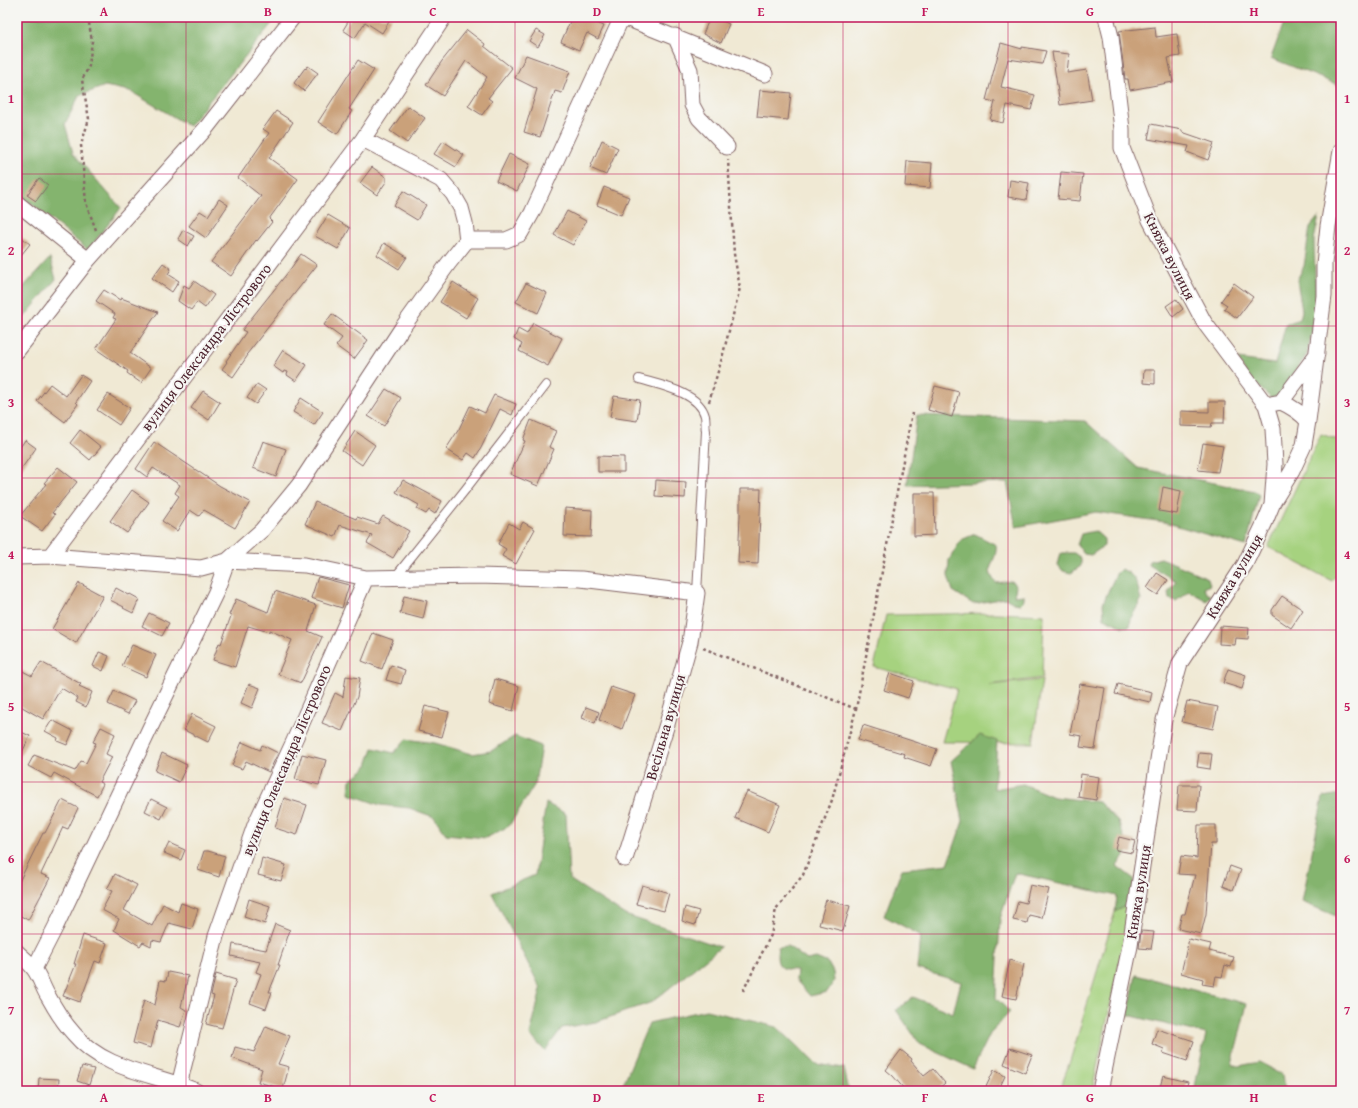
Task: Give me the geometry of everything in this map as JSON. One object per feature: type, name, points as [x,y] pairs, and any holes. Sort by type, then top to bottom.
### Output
[{"type":"street","points":[[17,351],[88,260],[207,127],[293,17]]},
{"type":"street","name":"вулиця Олександра Лістрового","points":[[50,556],[363,139],[444,17]]},
{"type":"street","points":[[467,240],[506,240],[520,234],[535,206],[623,17],[675,36],[766,74]]},
{"type":"street","name":"Княжа вулиця","points":[[1100,1091],[1130,946],[1164,720],[1180,663],[1245,564],[1265,522],[1272,505],[1275,464],[1273,429],[1274,404],[1204,322],[1150,220],[1122,148],[1121,122],[1111,37],[1106,17]]},
{"type":"street","points":[[675,36],[690,70],[692,105],[699,118],[727,147]]},
{"type":"street","points":[[34,969],[216,592],[226,561],[262,530],[299,485],[402,328],[467,240],[461,208],[453,194],[440,180],[363,139]]},
{"type":"street","points":[[1272,505],[1292,471],[1304,446],[1324,296],[1324,264],[1341,151]]},
{"type":"street","points":[[17,203],[88,260]]},
{"type":"street","points":[[1308,421],[1302,414],[1293,408],[1274,404],[1317,354]]},
{"type":"street","points":[[17,558],[50,556],[201,568],[226,561],[305,565],[366,578],[396,576],[477,576],[581,579],[697,593]]},
{"type":"street","name":"вулиця Олександра Лістрового","points":[[17,952],[34,969],[49,998],[65,1023],[74,1035],[87,1047],[104,1059],[123,1067],[190,1089],[216,936],[255,825],[366,578]]},
{"type":"street","name":"Весільна вулиця","points":[[625,859],[667,724],[690,642],[697,593]]},
{"type":"lane","points":[[639,379],[672,389],[692,398],[700,405],[705,416],[706,431],[697,593]]},
{"type":"lane","points":[[396,576],[546,385]]},
{"type":"path","points":[[88,17],[92,41],[90,66],[82,80],[89,119],[82,145],[86,203],[102,244]]},
{"type":"path","points":[[705,416],[740,288],[734,254],[727,147]]},
{"type":"path","points":[[743,991],[771,935],[776,909],[803,875],[832,800],[856,709],[912,413]]},
{"type":"path","points":[[690,642],[856,709]]},
{"type":"green space","points":[[17,17],[277,17],[189,126],[130,91],[105,86],[79,96],[65,124],[73,153],[121,208],[88,250],[17,192]]},
{"type":"green space","points":[[1286,17],[1341,17],[1341,86],[1271,58]]},
{"type":"green space","points":[[1319,216],[1314,240],[1316,314],[1307,354],[1279,395],[1271,398],[1247,376],[1238,359],[1275,364],[1286,324],[1300,319],[1302,311],[1297,280],[1304,266],[1310,227]]},
{"type":"green space","points":[[50,258],[56,279],[17,326],[17,294]]},
{"type":"green space","points":[[917,415],[1085,421],[1138,468],[1255,491],[1259,495],[1246,546],[1164,522],[1096,512],[1016,527],[1007,482],[907,485]]},
{"type":"green space","points":[[1321,434],[1341,441],[1341,569],[1332,581],[1268,547]]},
{"type":"green space","points":[[1095,531],[1104,539],[1104,546],[1091,555],[1084,554],[1077,545],[1081,534]]},
{"type":"green space","points":[[975,534],[996,545],[995,556],[990,568],[992,577],[996,583],[1012,581],[1016,587],[1014,596],[1024,595],[1024,600],[1020,604],[1014,603],[1005,598],[973,604],[953,591],[948,576],[949,560],[961,540]]},
{"type":"green space","points":[[1061,553],[1074,553],[1081,558],[1081,566],[1071,573],[1063,571],[1058,565]]},
{"type":"green space","points":[[1161,558],[1208,578],[1210,585],[1203,588],[1207,594],[1211,595],[1207,601],[1189,591],[1176,601],[1169,599],[1168,592],[1176,581],[1149,565],[1150,561]]},
{"type":"green space","points":[[1121,569],[1130,574],[1136,581],[1141,600],[1131,618],[1130,626],[1123,627],[1104,618],[1103,603],[1116,574]]},
{"type":"green space","points":[[996,613],[1044,615],[1042,678],[989,685],[1042,680],[1033,743],[942,742],[957,689],[874,667],[886,615]]},
{"type":"green space","points":[[980,735],[997,741],[994,789],[1023,784],[1054,797],[1099,802],[1118,822],[1129,850],[1117,866],[1134,879],[1132,902],[1115,912],[1117,896],[1015,873],[1000,919],[996,998],[1010,1012],[991,1032],[973,1069],[920,1044],[896,1010],[913,997],[953,1013],[961,982],[917,969],[920,935],[884,916],[902,869],[948,864],[963,821],[951,761]]},
{"type":"green space","points":[[515,736],[541,746],[535,784],[509,826],[486,838],[446,834],[434,817],[409,808],[380,805],[349,794],[350,780],[366,768],[373,748],[394,753],[406,739],[435,743],[472,754],[491,751]]},
{"type":"green space","points":[[1341,794],[1341,918],[1302,902],[1323,797]]},
{"type":"green space","points":[[546,803],[566,814],[569,879],[625,915],[721,947],[652,1002],[596,1022],[562,1028],[545,1051],[530,1035],[541,989],[492,893],[535,875]]},
{"type":"green space","points":[[1132,902],[1092,1091],[1059,1091],[1070,1061],[1115,912]]},
{"type":"green space","points":[[788,946],[807,960],[816,958],[828,963],[833,972],[834,981],[827,992],[810,996],[796,980],[797,970],[786,969],[780,965],[777,958],[778,947]]},
{"type":"green space","points":[[1136,975],[1247,1004],[1232,1064],[1239,1066],[1259,1062],[1282,1074],[1284,1091],[1194,1091],[1206,1034],[1128,1015]]},
{"type":"green space","points":[[706,1010],[777,1027],[816,1064],[844,1068],[849,1091],[630,1091],[621,1089],[649,1023]]},
{"type":"building","points":[[351,17],[392,17],[382,33],[365,22],[355,38],[343,30]]},
{"type":"building","points":[[572,17],[593,17],[592,21],[604,26],[598,39],[587,33],[579,50],[561,42]]},
{"type":"building","points":[[710,17],[714,17],[729,24],[721,43],[703,34]]},
{"type":"building","points":[[1155,27],[1156,37],[1177,34],[1180,56],[1168,58],[1173,82],[1130,90],[1128,79],[1125,79],[1119,31]]},
{"type":"building","points":[[467,30],[485,44],[484,46],[512,68],[488,98],[492,101],[482,115],[468,106],[487,77],[466,61],[443,96],[426,85],[442,61]]},
{"type":"building","points":[[536,30],[545,35],[538,47],[529,41]]},
{"type":"building","points":[[1001,43],[1022,49],[1022,47],[1046,51],[1042,64],[1008,59],[1001,87],[1035,95],[1031,110],[1007,105],[1003,123],[990,120],[995,102],[986,100]]},
{"type":"building","points":[[1052,52],[1069,54],[1067,73],[1087,70],[1092,100],[1060,105]]},
{"type":"building","points":[[526,55],[570,71],[562,93],[555,91],[540,137],[524,132],[537,89],[515,78]]},
{"type":"building","points":[[358,60],[374,70],[349,109],[352,111],[337,134],[318,122]]},
{"type":"building","points":[[308,66],[318,73],[304,91],[294,83]]},
{"type":"building","points":[[760,90],[791,93],[788,120],[757,117]]},
{"type":"building","points":[[408,106],[425,118],[407,143],[390,131]]},
{"type":"building","points":[[276,111],[293,122],[269,158],[298,179],[269,219],[272,222],[257,241],[256,240],[231,276],[211,262],[261,196],[238,178],[269,133],[263,129]]},
{"type":"building","points":[[1151,124],[1182,130],[1182,132],[1214,143],[1208,160],[1187,152],[1189,146],[1148,139]]},
{"type":"building","points":[[602,140],[618,148],[606,175],[590,168]]},
{"type":"building","points":[[443,141],[464,155],[456,167],[434,154]]},
{"type":"building","points":[[509,154],[530,164],[517,191],[496,181]]},
{"type":"building","points":[[907,161],[932,163],[930,188],[905,186]]},
{"type":"building","points":[[372,167],[386,177],[386,182],[377,195],[360,183]]},
{"type":"building","points":[[1061,172],[1083,174],[1080,201],[1058,199]]},
{"type":"building","points":[[39,178],[48,185],[36,201],[27,195]]},
{"type":"building","points":[[1010,180],[1029,183],[1026,200],[1008,197]]},
{"type":"building","points":[[604,187],[629,197],[621,215],[597,205]]},
{"type":"building","points":[[403,191],[426,205],[417,220],[394,206]]},
{"type":"building","points":[[219,199],[228,205],[206,238],[189,226],[200,211],[208,216]]},
{"type":"building","points":[[567,211],[586,221],[573,245],[554,235]]},
{"type":"building","points":[[328,215],[350,228],[338,249],[315,236]]},
{"type":"building","points":[[183,230],[194,236],[188,246],[178,239]]},
{"type":"building","points":[[17,234],[30,244],[17,260]]},
{"type":"building","points":[[384,243],[407,257],[399,269],[377,255]]},
{"type":"building","points":[[301,254],[317,265],[247,354],[248,355],[233,377],[222,369],[246,332],[242,330]]},
{"type":"building","points":[[163,263],[171,269],[168,274],[179,281],[172,292],[152,278]]},
{"type":"building","points":[[194,281],[214,295],[205,308],[197,302],[191,310],[178,301],[184,285],[189,288]]},
{"type":"building","points":[[453,282],[478,298],[466,318],[440,302]]},
{"type":"building","points":[[526,283],[547,293],[538,313],[516,302]]},
{"type":"building","points":[[1234,283],[1253,297],[1237,318],[1224,309],[1227,305],[1221,301]]},
{"type":"building","points":[[104,290],[120,300],[121,298],[158,312],[130,353],[151,368],[141,383],[127,373],[128,371],[96,349],[116,319],[113,318],[115,314],[96,301]]},
{"type":"building","points":[[1176,299],[1183,309],[1173,317],[1166,306]]},
{"type":"building","points":[[332,314],[368,340],[354,359],[336,346],[342,338],[324,325]]},
{"type":"building","points":[[533,323],[562,338],[548,366],[519,351],[522,344],[514,339],[518,329],[527,334]]},
{"type":"building","points":[[283,350],[307,365],[296,381],[287,375],[288,372],[284,371],[283,373],[273,366]]},
{"type":"building","points":[[1144,370],[1155,370],[1155,384],[1143,383]]},
{"type":"building","points":[[81,375],[90,381],[76,402],[78,404],[65,422],[37,401],[50,384],[66,396]]},
{"type":"building","points":[[257,384],[266,390],[256,404],[247,398]]},
{"type":"building","points":[[935,386],[959,392],[952,417],[928,410]]},
{"type":"building","points":[[386,389],[401,398],[384,426],[368,416]]},
{"type":"building","points":[[203,391],[220,402],[209,420],[191,408]]},
{"type":"building","points":[[108,394],[130,408],[119,425],[97,410]]},
{"type":"building","points":[[494,395],[516,404],[512,415],[500,409],[475,458],[468,453],[463,460],[446,449],[459,429],[470,406],[485,413]]},
{"type":"building","points":[[614,396],[640,400],[637,421],[610,417]]},
{"type":"building","points":[[301,398],[323,412],[314,425],[293,412]]},
{"type":"building","points":[[1209,402],[1225,402],[1224,423],[1212,423],[1211,427],[1181,426],[1181,411],[1209,412]]},
{"type":"building","points":[[531,420],[556,431],[549,447],[554,449],[538,486],[510,474],[525,441],[523,440]]},
{"type":"building","points":[[80,430],[101,447],[90,460],[70,443]]},
{"type":"building","points":[[355,431],[375,445],[362,465],[342,451]]},
{"type":"building","points":[[25,440],[36,448],[17,475],[17,452]]},
{"type":"building","points":[[263,441],[286,449],[276,477],[253,468]]},
{"type":"building","points":[[154,442],[220,486],[250,502],[235,528],[204,510],[199,516],[190,510],[177,531],[162,521],[179,496],[175,493],[180,485],[153,468],[147,477],[136,469]]},
{"type":"building","points":[[1203,443],[1223,446],[1218,472],[1198,470]]},
{"type":"building","points":[[598,456],[624,457],[624,472],[598,472]]},
{"type":"building","points":[[58,467],[77,482],[52,513],[55,514],[42,531],[20,516],[46,484],[44,483]]},
{"type":"building","points":[[403,480],[442,501],[435,514],[429,510],[426,514],[417,509],[419,505],[396,492]]},
{"type":"building","points":[[656,480],[686,482],[685,498],[655,496]]},
{"type":"building","points":[[1163,487],[1181,491],[1177,514],[1159,511]]},
{"type":"building","points":[[740,489],[761,489],[758,564],[738,563]]},
{"type":"building","points":[[132,490],[149,502],[127,533],[110,521]]},
{"type":"building","points":[[914,493],[934,493],[935,535],[914,536]]},
{"type":"building","points":[[315,502],[356,519],[357,517],[378,524],[383,516],[409,531],[393,558],[367,543],[372,535],[340,525],[335,537],[305,524]]},
{"type":"building","points":[[565,508],[592,510],[591,537],[564,536]]},
{"type":"building","points":[[523,522],[535,529],[516,564],[502,556],[506,549],[498,544],[509,523],[519,529]]},
{"type":"building","points":[[1157,573],[1168,580],[1158,595],[1147,588]]},
{"type":"building","points":[[318,577],[349,585],[342,608],[311,598]]},
{"type":"building","points":[[79,583],[103,596],[76,643],[52,629]]},
{"type":"building","points":[[116,588],[139,599],[133,613],[110,600]]},
{"type":"building","points":[[275,591],[316,605],[308,631],[322,637],[301,683],[278,674],[292,640],[269,630],[269,632],[248,626],[235,667],[213,660],[219,643],[221,644],[231,616],[229,615],[236,599],[268,612]]},
{"type":"building","points":[[404,596],[427,601],[423,619],[400,613]]},
{"type":"building","points":[[1282,596],[1303,610],[1291,628],[1272,615],[1272,610]]},
{"type":"building","points":[[149,613],[169,623],[162,636],[142,626]]},
{"type":"building","points":[[1220,626],[1249,628],[1248,639],[1236,638],[1235,645],[1219,644]]},
{"type":"building","points":[[373,633],[393,640],[382,669],[362,661]]},
{"type":"building","points":[[132,645],[156,655],[146,677],[122,666]]},
{"type":"building","points":[[99,652],[109,656],[103,671],[93,666]]},
{"type":"building","points":[[41,662],[81,684],[79,686],[92,692],[86,707],[76,702],[78,698],[61,688],[43,719],[17,704],[17,668],[32,676]]},
{"type":"building","points":[[391,665],[405,670],[401,684],[386,680]]},
{"type":"building","points":[[1228,669],[1246,675],[1242,689],[1223,683]]},
{"type":"building","points":[[890,673],[914,681],[908,698],[884,690]]},
{"type":"building","points":[[346,676],[360,678],[357,697],[342,731],[322,723],[335,693],[343,697]]},
{"type":"building","points":[[495,679],[519,686],[513,711],[489,704]]},
{"type":"building","points":[[249,684],[260,688],[252,708],[241,703]]},
{"type":"building","points":[[1080,684],[1105,688],[1095,749],[1080,747],[1082,736],[1070,734]]},
{"type":"building","points":[[1118,684],[1152,692],[1150,702],[1115,694]]},
{"type":"building","points":[[611,687],[635,695],[622,729],[599,720]]},
{"type":"building","points":[[114,691],[135,701],[128,714],[108,704]]},
{"type":"building","points":[[1187,701],[1218,707],[1213,729],[1182,722]]},
{"type":"building","points":[[425,706],[449,712],[442,737],[418,731]]},
{"type":"building","points":[[586,707],[599,712],[595,723],[582,718]]},
{"type":"building","points":[[192,714],[216,726],[208,742],[184,730]]},
{"type":"building","points":[[52,720],[73,731],[67,745],[57,741],[58,738],[45,731]]},
{"type":"building","points":[[863,725],[937,749],[931,766],[904,757],[905,754],[858,740]]},
{"type":"building","points":[[101,727],[115,734],[106,754],[112,757],[99,782],[103,784],[97,796],[54,773],[51,778],[28,766],[34,755],[75,771],[81,761],[86,763],[96,743],[93,742]]},
{"type":"building","points":[[17,730],[30,736],[17,763]]},
{"type":"building","points":[[242,742],[260,750],[262,745],[278,753],[269,772],[246,761],[242,769],[232,765]]},
{"type":"building","points":[[162,753],[187,765],[179,782],[155,771]]},
{"type":"building","points":[[1199,753],[1212,754],[1210,769],[1197,767]]},
{"type":"building","points":[[302,754],[326,760],[319,785],[295,779]]},
{"type":"building","points":[[1081,774],[1099,777],[1096,800],[1078,797]]},
{"type":"building","points":[[1179,785],[1199,785],[1197,811],[1177,810]]},
{"type":"building","points":[[747,791],[780,805],[768,832],[735,818]]},
{"type":"building","points":[[284,798],[307,805],[297,835],[275,828]]},
{"type":"building","points":[[151,799],[167,807],[161,819],[145,811]]},
{"type":"building","points":[[62,800],[78,808],[68,829],[63,827],[41,874],[50,878],[28,920],[17,914],[17,886],[43,833],[45,833]]},
{"type":"building","points":[[1198,825],[1216,825],[1216,844],[1211,844],[1206,914],[1201,934],[1178,929],[1182,914],[1185,914],[1195,875],[1178,874],[1181,856],[1197,858]]},
{"type":"building","points":[[1119,837],[1135,841],[1132,853],[1116,850]]},
{"type":"building","points":[[169,843],[185,850],[181,860],[164,853]]},
{"type":"building","points":[[204,851],[225,856],[219,877],[198,870]]},
{"type":"building","points":[[262,858],[286,865],[281,881],[258,875]]},
{"type":"building","points":[[1230,866],[1241,870],[1233,890],[1223,886]]},
{"type":"building","points":[[115,874],[137,885],[124,910],[152,926],[163,904],[178,912],[181,903],[198,909],[192,929],[169,923],[161,942],[152,940],[151,946],[143,942],[140,946],[114,930],[119,919],[102,910],[112,891],[107,889]]},
{"type":"building","points":[[642,885],[669,893],[664,911],[636,904]]},
{"type":"building","points":[[1030,885],[1049,889],[1042,918],[1029,915],[1027,923],[1013,920],[1018,901],[1026,903]]},
{"type":"building","points":[[249,899],[270,906],[265,924],[244,917]]},
{"type":"building","points":[[826,900],[850,906],[843,931],[819,925]]},
{"type":"building","points":[[685,907],[699,911],[695,925],[682,921]]},
{"type":"building","points":[[275,924],[290,930],[278,965],[280,965],[269,992],[272,992],[266,1009],[250,1003],[261,974],[256,972],[260,962],[231,956],[233,944],[266,950]]},
{"type":"building","points":[[1141,931],[1154,932],[1151,949],[1139,948]]},
{"type":"building","points":[[83,935],[107,943],[100,963],[95,961],[80,1002],[63,996],[76,964],[74,964]]},
{"type":"building","points":[[1189,939],[1211,944],[1209,951],[1234,957],[1231,967],[1225,965],[1222,977],[1216,976],[1214,986],[1202,984],[1203,979],[1181,973]]},
{"type":"building","points":[[1010,960],[1024,964],[1016,999],[1002,996]]},
{"type":"building","points":[[168,972],[188,976],[181,1007],[186,1010],[180,1027],[158,1020],[151,1048],[133,1043],[144,1000],[155,1005],[160,980],[166,981]]},
{"type":"building","points":[[216,974],[236,980],[222,1028],[206,1024],[214,996],[211,995]]},
{"type":"building","points":[[266,1026],[290,1036],[278,1064],[289,1067],[283,1089],[258,1082],[262,1069],[232,1058],[235,1047],[254,1052]]},
{"type":"building","points":[[1157,1029],[1194,1041],[1187,1061],[1163,1053],[1164,1049],[1152,1044]]},
{"type":"building","points":[[1010,1048],[1032,1055],[1025,1073],[1004,1064]]},
{"type":"building","points":[[901,1050],[912,1059],[911,1061],[924,1076],[933,1069],[945,1083],[936,1091],[906,1091],[886,1070]]},
{"type":"building","points":[[82,1066],[94,1069],[89,1085],[77,1081]]},
{"type":"building","points":[[994,1070],[1005,1076],[998,1091],[984,1091]]},
{"type":"building","points":[[1163,1076],[1188,1082],[1185,1091],[1159,1091]]},
{"type":"building","points":[[39,1078],[59,1079],[58,1091],[38,1091]]}]
